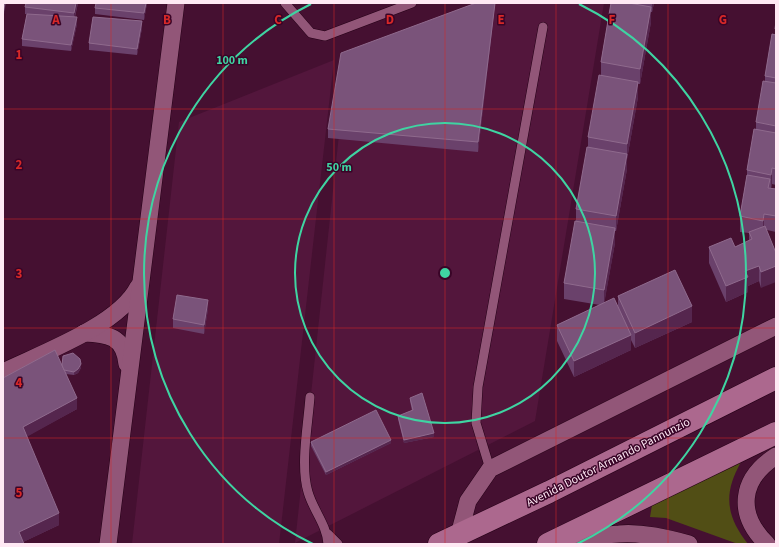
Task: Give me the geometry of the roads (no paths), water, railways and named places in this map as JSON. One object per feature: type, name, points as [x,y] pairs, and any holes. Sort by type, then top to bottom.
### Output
[{"type":"main road","name":"Avenida Doutor Armando Pannunzio","points":[[449,540],[776,378]]},
{"type":"main road","points":[[548,544],[776,433]]},
{"type":"street","points":[[108,544],[128,375],[176,3]]},
{"type":"street","points":[[3,372],[108,320],[127,304],[140,281]]},
{"type":"street","points":[[449,540],[468,501],[490,469],[776,326]]},
{"type":"street","points":[[84,333],[102,334],[117,340],[123,347],[128,375]]},
{"type":"street","points":[[767,544],[758,536],[751,524],[747,514],[746,500],[752,479],[759,470],[776,456]]},
{"type":"street","points":[[559,544],[621,533],[657,537],[689,544]]},
{"type":"lane","points":[[285,3],[311,33],[324,36],[412,3]]},
{"type":"lane","points":[[490,469],[476,423],[478,387],[543,27]]},
{"type":"lane","points":[[310,397],[305,463],[308,492],[328,534],[338,544]]},
{"type":"lane","points":[[328,534],[328,544]]}]
